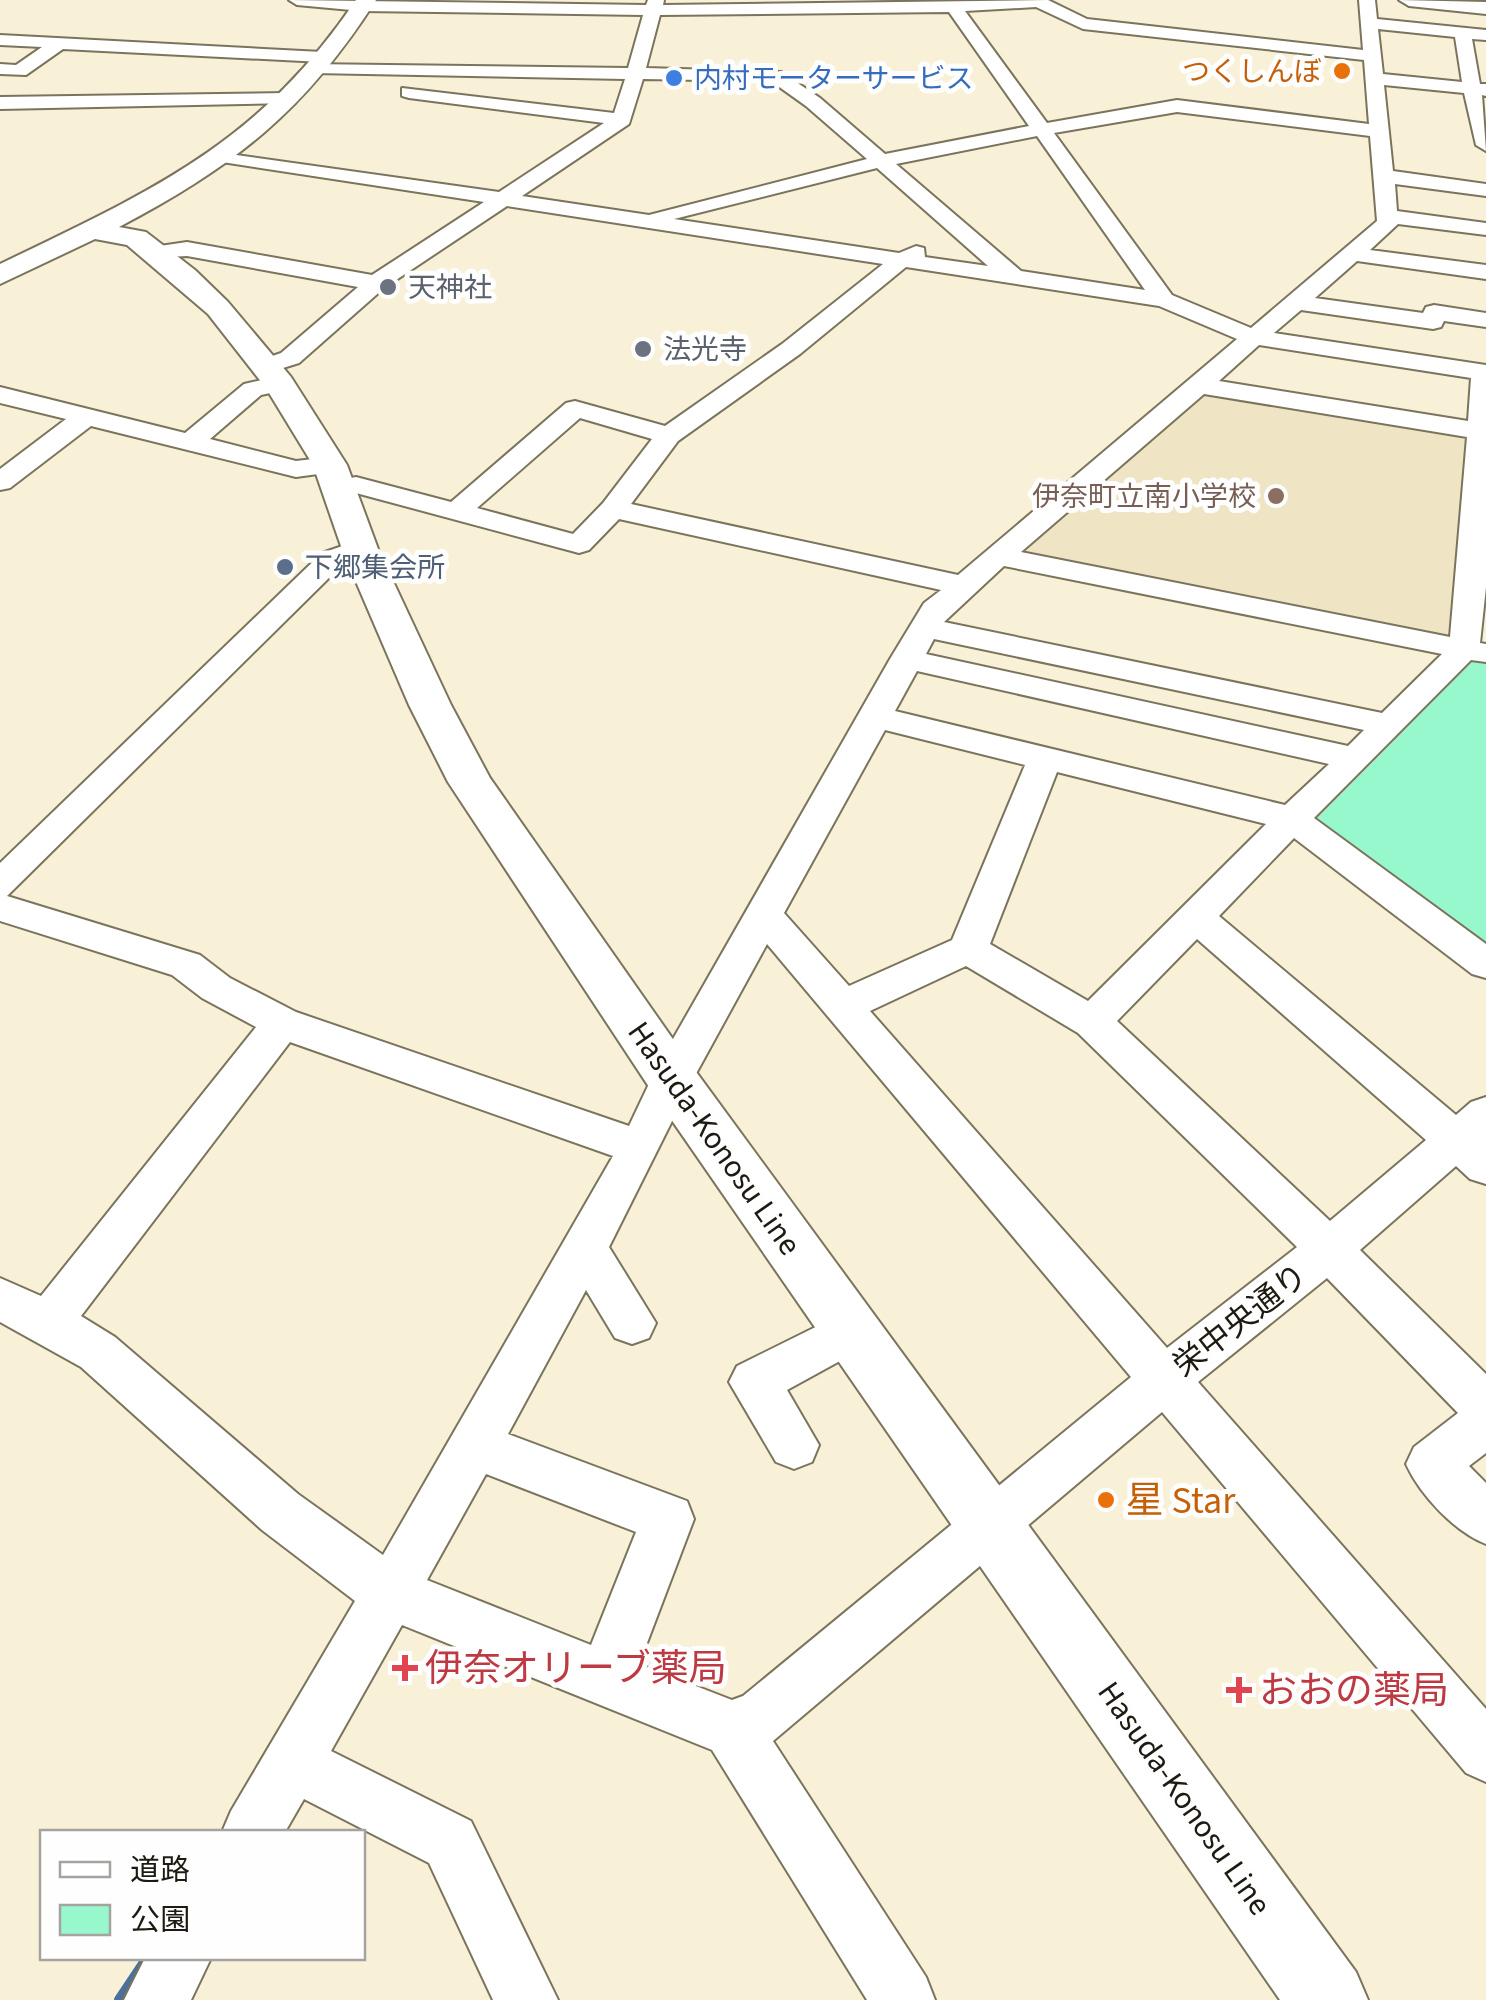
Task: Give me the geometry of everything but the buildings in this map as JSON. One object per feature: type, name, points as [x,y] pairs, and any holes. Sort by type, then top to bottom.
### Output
[{"type":"main road","points":[[1409,0],[1486,8]]},
{"type":"main road","points":[[0,275],[222,156],[262,126],[288,99],[364,3]]},
{"type":"main road","name":"Hasuda-Konosu Line","points":[[90,230],[136,238],[218,308],[274,375],[335,476],[360,549],[430,705],[470,782],[672,1079],[1328,2000]]},
{"type":"street","points":[[297,0],[567,4],[590,8],[655,4],[783,13],[1049,3],[1083,24],[1371,56]]},
{"type":"street","points":[[253,1830],[474,1446],[640,1148],[672,1079],[934,610],[1388,222],[1367,0]]},
{"type":"street","points":[[190,442],[274,375],[376,283],[622,120],[655,4]]},
{"type":"street","points":[[952,4],[1164,300]]},
{"type":"street","points":[[585,29],[595,22],[586,18],[590,8]]},
{"type":"street","points":[[1370,23],[1486,35]]},
{"type":"street","points":[[1283,46],[1289,24]]},
{"type":"street","points":[[1464,33],[1477,61],[1486,145]]},
{"type":"street","points":[[3,43],[101,46],[314,68],[622,120]]},
{"type":"street","points":[[0,70],[20,71],[60,44]]},
{"type":"street","points":[[70,67],[101,46]]},
{"type":"street","points":[[314,68],[775,76],[813,102],[872,154],[946,238],[1014,277]]},
{"type":"street","points":[[555,111],[570,73]]},
{"type":"street","points":[[1374,78],[1479,90]]},
{"type":"street","points":[[0,102],[288,99]]},
{"type":"street","points":[[777,165],[789,168],[1177,106],[1380,130]]},
{"type":"street","points":[[641,220],[872,154]]},
{"type":"street","points":[[222,156],[1164,300],[1253,337],[1431,317],[1486,304]]},
{"type":"street","points":[[1384,176],[1486,190]]},
{"type":"street","points":[[1388,216],[1486,229]]},
{"type":"street","points":[[0,395],[335,476],[356,486],[579,544],[613,509],[669,435],[791,349],[901,260],[946,238]]},
{"type":"street","points":[[154,253],[187,249],[376,283]]},
{"type":"street","points":[[1354,254],[1486,272]]},
{"type":"street","points":[[1431,317],[1439,266]]},
{"type":"street","points":[[1328,275],[1364,280]]},
{"type":"street","points":[[1296,302],[1486,320]]},
{"type":"street","points":[[1092,1022],[1389,725],[1475,651],[1485,366],[1431,317]]},
{"type":"street","points":[[1198,385],[1483,431]]},
{"type":"street","points":[[456,512],[574,410],[669,435]]},
{"type":"street","points":[[0,482],[86,417]]},
{"type":"street","points":[[613,509],[962,585]]},
{"type":"street","points":[[0,885],[332,559],[360,549]]},
{"type":"street","points":[[998,556],[1475,651]]},
{"type":"street","points":[[925,628],[1389,725]]},
{"type":"street","points":[[906,659],[1357,759]]},
{"type":"street","points":[[875,717],[1292,819],[1486,964]]},
{"type":"street","points":[[843,1006],[968,949],[1046,756]]},
{"type":"street","points":[[0,907],[186,966],[216,988],[282,1023],[640,1148]]},
{"type":"street","points":[[764,915],[1486,1753]]},
{"type":"street","points":[[1195,916],[1476,1140]]},
{"type":"street","points":[[968,949],[1092,1022],[1329,1249],[1486,1408]]},
{"type":"street","points":[[49,1322],[282,1023]]},
{"type":"street","name":"栄中央通り","points":[[732,1729],[761,1718],[1166,1378],[1329,1249],[1476,1140]]},
{"type":"street","points":[[580,1256],[592,1260],[632,1324]]},
{"type":"street","points":[[0,1299],[49,1322],[98,1352],[280,1512],[388,1592],[732,1729],[903,2000]]},
{"type":"street","points":[[794,1445],[754,1382],[852,1330]]},
{"type":"street","points":[[1486,1422],[1432,1464],[1486,1519]]},
{"type":"street","points":[[474,1446],[668,1520],[605,1679]]},
{"type":"street","points":[[292,1762],[450,1842],[526,2000]]},
{"type":"street","points":[[156,2000],[179,1960]]},
{"type":"shaded area","name":"伊奈町立南小学校","points":[[1207,390],[1471,437],[1453,636],[1444,638],[1018,554]]},
{"type":"green space","points":[[1478,656],[1486,658],[1486,951],[1315,820]]},
{"type":"waterway","points":[[120,2000],[147,1960]]},
{"type":"place","name":"つくしんぼ","points":[[1342,71]]},
{"type":"place","name":"内村モーターサービス","points":[[674,78]]},
{"type":"place","name":"天神社","points":[[388,287]]},
{"type":"place","name":"法光寺","points":[[643,349]]},
{"type":"place","name":"伊奈町立南小学校","points":[[1276,496]]},
{"type":"place","name":"下郷集会所","points":[[285,567]]},
{"type":"place","name":"星 Star","points":[[1106,1500]]},
{"type":"place","name":"伊奈オリーブ薬局","points":[[405,1668]]},
{"type":"place","name":"おおの薬局","points":[[1239,1690]]}]
